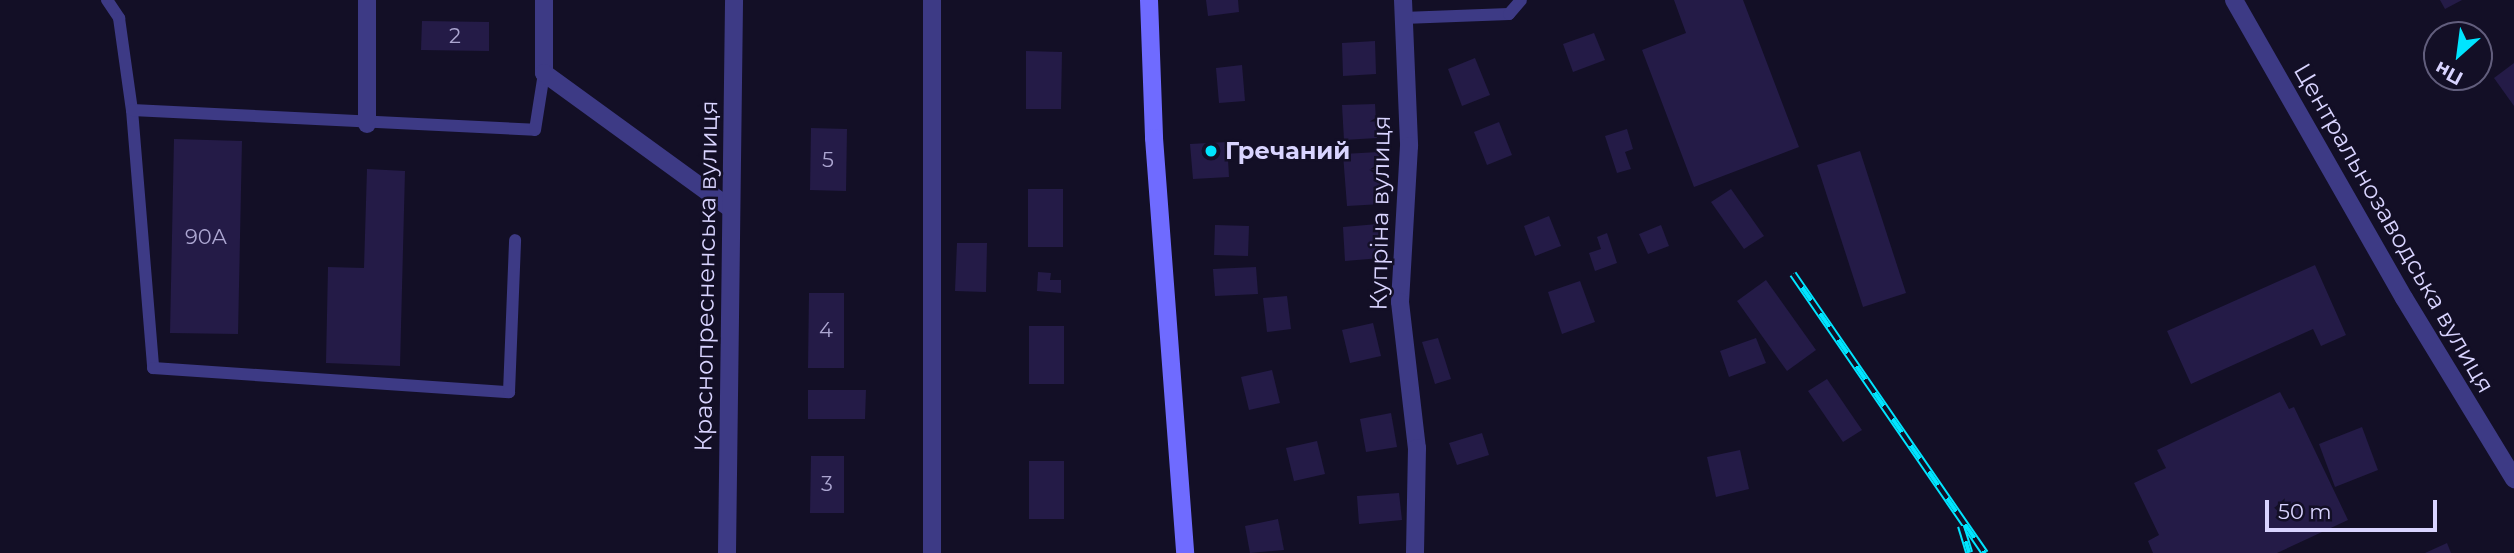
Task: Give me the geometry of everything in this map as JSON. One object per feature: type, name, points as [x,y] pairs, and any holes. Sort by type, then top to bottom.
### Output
[{"type":"main road","points":[[1150,0],[1154,138],[1185,553]]},
{"type":"street","points":[[367,0],[367,124]]},
{"type":"street","points":[[544,0],[544,73],[731,209]]},
{"type":"street","name":"Краснопресненська вулиця","points":[[727,553],[734,0]]},
{"type":"street","points":[[932,0],[932,553]]},
{"type":"street","name":"Центральнозаводська вулиця","points":[[2234,0],[2404,298],[2514,479]]},
{"type":"street","name":"Купріна вулиця","points":[[1403,9],[1409,146],[1400,302],[1417,448],[1415,553]]},
{"type":"lane","points":[[107,0],[119,18],[132,110],[153,368],[509,392],[515,240]]},
{"type":"lane","points":[[1403,9],[1509,15],[1521,0]]},
{"type":"lane","points":[[132,110],[367,124],[535,130],[544,73]]},
{"type":"building","points":[[1206,0],[1238,0],[1239,12],[1208,16]]},
{"type":"building","points":[[1674,0],[1743,0],[1799,147],[1694,187],[1642,50],[1686,33]]},
{"type":"building","points":[[2440,0],[2462,0],[2445,9]]},
{"type":"building","points":[[422,21],[489,22],[489,51],[421,50]]},
{"type":"building","points":[[1594,33],[1605,60],[1573,72],[1563,44]]},
{"type":"building","points":[[1375,41],[1376,74],[1343,76],[1342,43]]},
{"type":"building","points":[[1026,51],[1062,52],[1061,109],[1026,109]]},
{"type":"building","points":[[1475,58],[1490,95],[1462,106],[1448,69]]},
{"type":"building","points":[[2514,63],[2514,106],[2494,78]]},
{"type":"building","points":[[1242,65],[1245,101],[1219,103],[1216,68]]},
{"type":"building","points":[[1375,104],[1377,138],[1344,140],[1342,105]]},
{"type":"building","points":[[1499,122],[1512,155],[1487,165],[1474,132]]},
{"type":"building","points":[[811,128],[847,129],[846,191],[810,190]]},
{"type":"building","points":[[1627,129],[1633,149],[1625,152],[1631,169],[1617,173],[1605,136]]},
{"type":"building","points":[[174,139],[242,141],[238,334],[170,333]]},
{"type":"building","points":[[1227,142],[1229,177],[1193,179],[1190,144]]},
{"type":"building","points":[[1860,151],[1906,293],[1863,307],[1817,165]]},
{"type":"building","points":[[1379,152],[1382,204],[1347,206],[1343,154]]},
{"type":"building","points":[[367,169],[405,171],[400,366],[326,363],[328,267],[364,268]]},
{"type":"building","points":[[1028,189],[1063,189],[1063,247],[1028,247]]},
{"type":"building","points":[[1731,189],[1764,236],[1744,249],[1711,202]]},
{"type":"building","points":[[1549,216],[1561,246],[1535,256],[1524,226]]},
{"type":"building","points":[[1378,224],[1381,258],[1345,261],[1343,227]]},
{"type":"building","points":[[1215,225],[1249,226],[1248,256],[1214,255]]},
{"type":"building","points":[[1661,225],[1669,246],[1648,254],[1639,234]]},
{"type":"building","points":[[1607,233],[1617,263],[1595,271],[1589,253],[1601,249],[1597,237]]},
{"type":"building","points":[[957,243],[987,243],[986,292],[955,291]]},
{"type":"building","points":[[2315,265],[2346,335],[2321,346],[2313,329],[2191,384],[2167,331]]},
{"type":"building","points":[[1256,267],[1258,294],[1215,296],[1213,269]]},
{"type":"building","points":[[1038,272],[1051,273],[1050,280],[1061,280],[1061,293],[1037,291]]},
{"type":"building","points":[[1766,280],[1816,350],[1787,371],[1737,301]]},
{"type":"building","points":[[1580,281],[1595,322],[1562,334],[1548,292]]},
{"type":"building","points":[[809,293],[844,293],[844,368],[808,368]]},
{"type":"building","points":[[1287,296],[1291,329],[1267,332],[1263,298]]},
{"type":"building","points":[[1373,323],[1381,356],[1350,363],[1342,330]]},
{"type":"building","points":[[1029,326],[1064,326],[1064,384],[1029,384]]},
{"type":"building","points":[[1438,338],[1451,379],[1435,384],[1422,342]]},
{"type":"building","points":[[1756,338],[1766,363],[1729,377],[1720,351]]},
{"type":"building","points":[[1272,370],[1280,403],[1249,410],[1241,377]]},
{"type":"building","points":[[1827,379],[1862,430],[1843,442],[1808,391]]},
{"type":"building","points":[[808,390],[866,390],[865,419],[808,419]]},
{"type":"building","points":[[2280,392],[2289,409],[2294,407],[2348,520],[2277,553],[2153,553],[2148,541],[2159,535],[2134,483],[2166,468],[2157,450]]},
{"type":"building","points":[[1391,413],[1397,447],[1366,452],[1360,419]]},
{"type":"building","points":[[2362,427],[2378,470],[2335,487],[2319,444]]},
{"type":"building","points":[[1482,433],[1489,455],[1457,465],[1449,443]]},
{"type":"building","points":[[1317,441],[1325,474],[1294,481],[1286,448]]},
{"type":"building","points":[[1740,450],[1749,489],[1716,497],[1707,457]]},
{"type":"building","points":[[811,456],[844,456],[844,513],[810,513]]},
{"type":"building","points":[[1029,461],[1064,461],[1064,519],[1029,519]]},
{"type":"building","points":[[1399,493],[1402,520],[1359,524],[1357,496]]},
{"type":"building","points":[[1278,519],[1284,550],[1250,553],[1245,526]]},
{"type":"building","points":[[2447,543],[2451,553],[2425,553]]},
{"type":"railway","points":[[1793,274],[1985,553]]},
{"type":"railway","points":[[1961,526],[1969,553]]},
{"type":"place","name":"Гречаний","points":[[1211,151]]}]
